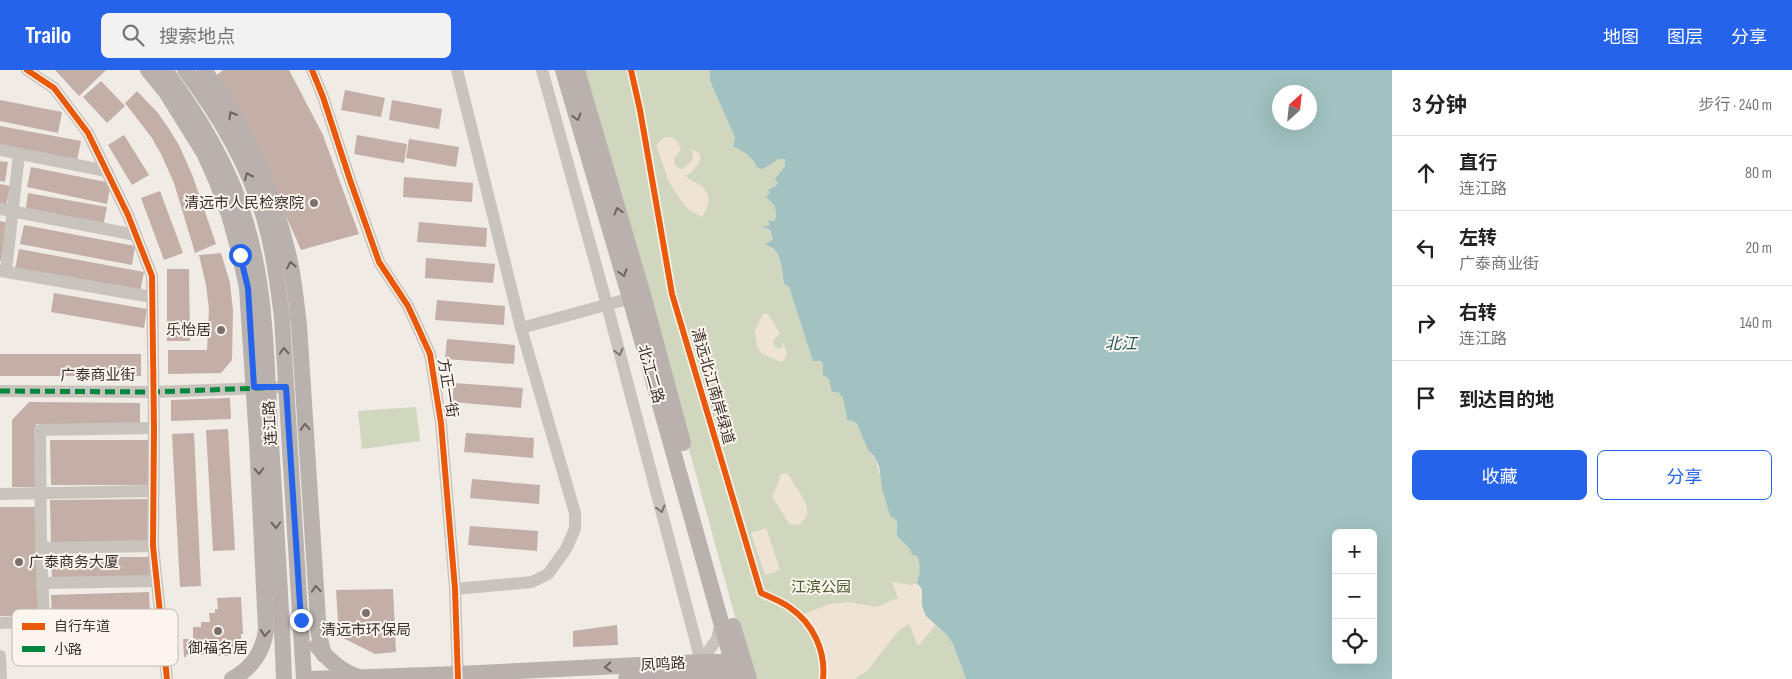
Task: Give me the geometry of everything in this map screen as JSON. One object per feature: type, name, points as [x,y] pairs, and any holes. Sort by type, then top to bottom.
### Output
[{"type":"main road","name":"连江路","points":[[148,70],[166,92],[204,153],[229,215],[248,288],[261,388],[269,407],[284,679]]},
{"type":"main road","name":"连江路","points":[[165,70],[193,109],[232,185],[246,221],[261,287],[264,317],[258,440],[266,630],[264,642],[253,663],[232,679]]},
{"type":"main road","name":"连江路","points":[[185,70],[207,99],[232,139],[251,182],[265,221],[276,268],[286,387],[304,679]]},
{"type":"main road","points":[[204,70],[249,146],[279,220],[289,254],[299,325],[319,635],[324,655]]},
{"type":"main road","name":"北江二路","points":[[563,70],[637,296],[721,622],[739,672]]},
{"type":"main road","name":"北江二路","points":[[577,70],[739,672]]},
{"type":"main road","points":[[258,440],[269,407]]},
{"type":"main road","points":[[301,620],[324,655],[349,674],[361,677]]},
{"type":"main road","name":"凤鸣路","points":[[626,679],[739,672]]},
{"type":"main road","name":"凤鸣路","points":[[310,679],[706,674]]},
{"type":"street","points":[[27,70],[54,88],[88,132],[136,235],[152,276],[154,392],[153,546],[159,609]]},
{"type":"street","name":"方正一街","points":[[312,70],[379,262],[408,306],[430,354],[442,423],[455,589],[458,676]]},
{"type":"street","points":[[455,589],[532,582],[548,574],[558,561],[575,529],[573,504],[521,328],[457,70]]},
{"type":"street","name":"北江二路","points":[[542,70],[706,674]]},
{"type":"street","points":[[0,150],[107,171]]},
{"type":"street","points":[[19,154],[6,210],[3,271],[152,297]]},
{"type":"street","points":[[6,210],[136,235]]},
{"type":"street","points":[[521,328],[637,296]]},
{"type":"street","name":"广泰商业街","points":[[0,391],[154,392],[286,387]]},
{"type":"street","points":[[43,609],[40,548],[40,430],[154,428]]},
{"type":"street","points":[[0,494],[153,491]]},
{"type":"street","points":[[40,548],[153,546]]},
{"type":"street","points":[[42,583],[156,581]]},
{"type":"street","points":[[706,674],[721,622]]},
{"type":"street","points":[[0,656],[1,679]]},
{"type":"street","points":[[166,666],[167,679]]},
{"type":"green space","name":"江滨公园","points":[[585,70],[710,70],[710,81],[735,138],[733,146],[751,157],[755,165],[763,169],[779,159],[785,158],[785,166],[776,178],[778,184],[769,190],[770,192],[767,195],[767,198],[775,206],[776,217],[774,221],[769,221],[770,225],[764,228],[770,231],[773,239],[766,245],[775,251],[778,256],[782,267],[784,284],[789,287],[811,353],[823,364],[825,377],[829,379],[834,392],[838,392],[843,398],[846,417],[857,424],[868,450],[876,460],[890,516],[897,521],[897,536],[910,549],[912,555],[917,556],[920,565],[918,581],[922,589],[926,616],[946,634],[953,644],[966,679],[756,679],[740,635]]},
{"type":"green space","points":[[416,407],[420,441],[362,449],[358,411]]},
{"type":"shaded area","points":[[665,137],[676,140],[681,149],[674,159],[677,167],[683,169],[692,160],[691,149],[699,153],[701,157],[691,173],[685,176],[703,187],[707,193],[709,200],[702,217],[688,209],[669,182],[656,145]]},
{"type":"shaded area","points":[[763,314],[768,314],[780,333],[773,343],[779,349],[782,348],[783,342],[787,353],[781,362],[762,354],[757,346],[755,330]]},
{"type":"shaded area","points":[[787,473],[807,506],[807,516],[799,525],[789,524],[772,496],[781,474]]},
{"type":"shaded area","points":[[766,528],[780,570],[765,575],[751,533]]},
{"type":"shaded area","points":[[892,582],[911,585],[917,583],[922,589],[926,616],[936,625],[918,646],[909,624],[899,630],[868,670],[855,679],[823,679],[822,651],[815,636],[799,616],[829,604],[849,602],[876,607],[898,598]]},
{"type":"water","name":"北江","points":[[710,70],[1392,70],[1392,679],[966,679],[953,644],[946,634],[926,616],[922,606],[922,589],[917,583],[920,570],[917,556],[912,555],[910,549],[897,536],[897,521],[890,516],[882,488],[879,466],[874,456],[868,450],[857,424],[847,420],[843,398],[838,392],[832,392],[829,379],[823,375],[823,364],[820,361],[813,361],[789,287],[784,284],[782,266],[778,255],[775,250],[765,245],[773,239],[770,230],[763,227],[770,225],[768,221],[774,221],[776,217],[775,206],[766,197],[770,192],[768,190],[778,183],[775,179],[785,166],[785,159],[779,159],[763,169],[757,167],[751,158],[733,146],[735,138],[710,81]]},
{"type":"building","points":[[55,70],[106,70],[79,96]]},
{"type":"building","points":[[223,70],[289,70],[323,135],[359,234],[301,250],[267,173],[217,75]]},
{"type":"building","points":[[101,81],[125,106],[107,123],[83,97]]},
{"type":"building","points":[[345,90],[385,98],[381,117],[341,110]]},
{"type":"building","points":[[137,91],[158,113],[180,147],[193,177],[216,244],[195,253],[174,183],[161,154],[152,138],[125,103]]},
{"type":"building","points":[[0,100],[62,112],[58,133],[0,121]]},
{"type":"building","points":[[392,100],[442,109],[439,129],[389,120]]},
{"type":"building","points":[[0,126],[81,141],[77,161],[0,147]]},
{"type":"building","points":[[124,135],[149,175],[132,185],[108,145]]},
{"type":"building","points":[[357,135],[407,144],[404,163],[354,154]]},
{"type":"building","points":[[409,139],[459,147],[456,167],[406,158]]},
{"type":"building","points":[[0,161],[8,162],[5,182],[0,181]]},
{"type":"building","points":[[31,167],[111,183],[107,204],[27,187]]},
{"type":"building","points":[[404,177],[473,183],[472,202],[403,197]]},
{"type":"building","points":[[0,184],[10,186],[6,207],[0,205]]},
{"type":"building","points":[[160,191],[183,253],[164,260],[141,198]]},
{"type":"building","points":[[28,193],[107,207],[103,226],[25,213]]},
{"type":"building","points":[[0,221],[8,223],[1,261],[0,261]]},
{"type":"building","points":[[419,222],[487,228],[486,247],[417,242]]},
{"type":"building","points":[[24,225],[135,246],[132,265],[20,244]]},
{"type":"building","points":[[19,249],[144,272],[140,292],[15,269]]},
{"type":"building","name":"乐怡居","points":[[221,253],[230,283],[233,311],[232,360],[221,373],[168,374],[168,350],[207,350],[209,309],[199,255]]},
{"type":"building","points":[[426,258],[495,264],[493,283],[425,278]]},
{"type":"building","points":[[167,269],[189,269],[190,341],[167,341]]},
{"type":"building","points":[[54,293],[147,309],[144,328],[51,312]]},
{"type":"building","points":[[437,300],[505,306],[504,325],[435,320]]},
{"type":"building","points":[[447,339],[515,345],[514,364],[445,359]]},
{"type":"building","points":[[0,354],[141,354],[141,376],[0,376]]},
{"type":"building","points":[[454,383],[523,388],[521,408],[452,402]]},
{"type":"building","points":[[230,398],[231,419],[171,421],[171,400]]},
{"type":"building","points":[[29,402],[140,403],[140,424],[36,424],[36,487],[12,487],[12,420]]},
{"type":"building","points":[[228,429],[235,550],[213,551],[206,430]]},
{"type":"building","points":[[194,433],[201,586],[180,587],[172,434]]},
{"type":"building","points":[[466,433],[534,438],[533,458],[464,452]]},
{"type":"building","points":[[50,440],[150,440],[150,485],[51,485]]},
{"type":"building","points":[[472,479],[540,485],[539,504],[470,498]]},
{"type":"building","points":[[148,499],[149,544],[51,545],[50,500]]},
{"type":"building","name":"广泰商务大厦","points":[[0,507],[38,507],[38,609],[12,609],[12,616],[0,616]]},
{"type":"building","points":[[470,526],[538,531],[537,551],[468,545]]},
{"type":"building","points":[[51,557],[151,557],[151,579],[52,580]]},
{"type":"building","name":"清远市环保局","points":[[393,589],[396,652],[375,654],[339,636],[336,590]]},
{"type":"building","points":[[149,592],[150,609],[52,609],[51,595]]},
{"type":"building","name":"御福名居","points":[[241,597],[243,634],[241,634],[241,647],[237,647],[237,653],[231,653],[231,656],[215,656],[215,654],[186,655],[184,657],[183,639],[193,639],[193,627],[201,627],[201,622],[210,622],[209,613],[215,613],[215,609],[218,609],[217,598]]},
{"type":"building","points":[[617,625],[618,645],[573,647],[573,631]]},
{"type":"marked path","points":[[0,391],[154,392],[287,387]]},
{"type":"cycle path","points":[[27,70],[54,88],[88,133],[128,215],[152,276],[153,546],[160,609]]},
{"type":"cycle path","points":[[312,70],[379,262],[408,306],[430,354],[441,423],[455,589],[458,679]]},
{"type":"cycle path","name":"清远北江南岸绿道","points":[[631,70],[640,110],[672,294],[761,593],[789,607],[811,629],[820,648],[823,679]]},
{"type":"cycle path","points":[[166,666],[167,679]]},
{"type":"place","name":"清远市人民检察院","points":[[314,203]]},
{"type":"place","name":"乐怡居","points":[[221,330]]},
{"type":"place","name":"广泰商务大厦","points":[[19,562]]},
{"type":"place","name":"清远市环保局","points":[[366,613]]},
{"type":"place","name":"御福名居","points":[[218,631]]},
{"type":"route","points":[[240,255],[248,288],[254,387],[286,387],[301,620]]}]
